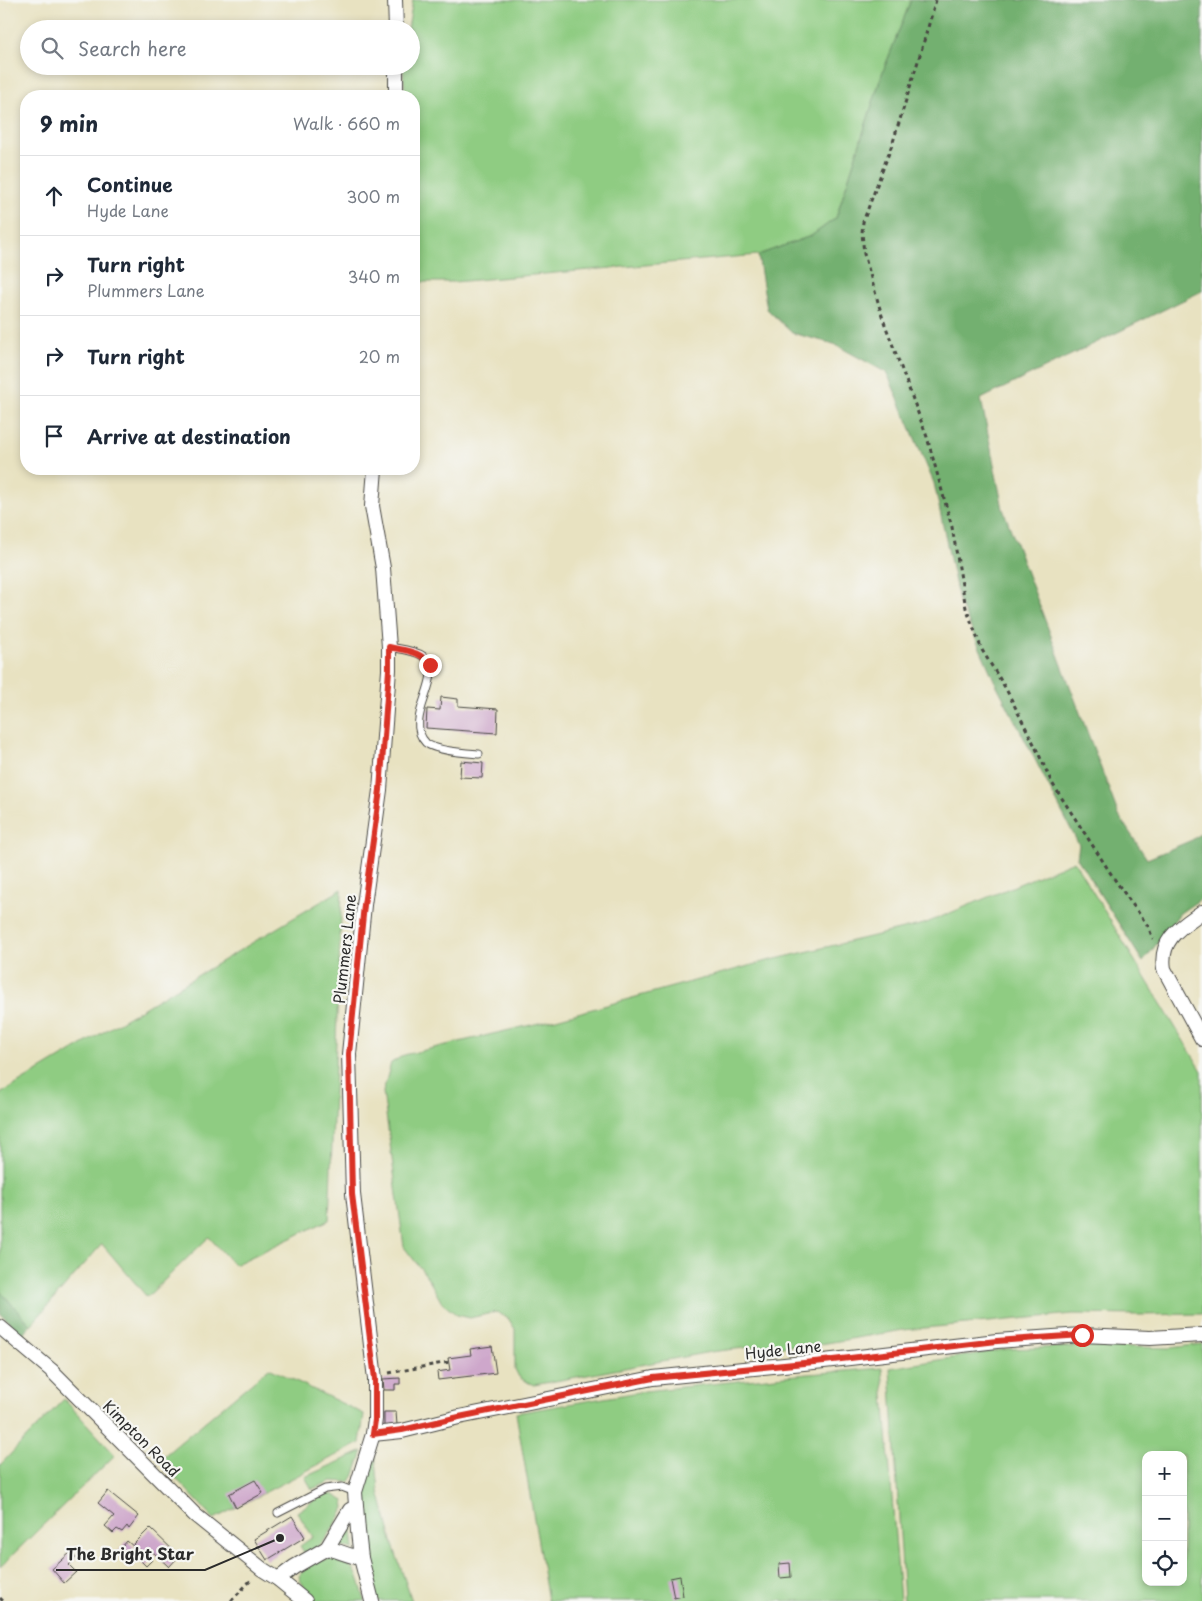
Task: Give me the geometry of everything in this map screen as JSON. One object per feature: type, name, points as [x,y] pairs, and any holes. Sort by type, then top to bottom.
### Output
[{"type":"street","points":[[396,0],[396,20]]},
{"type":"street","points":[[396,75],[396,90]]},
{"type":"street","name":"Plummers Lane","points":[[355,1492],[373,1434],[375,1420],[375,1379],[352,1194],[349,1054],[364,905],[380,790],[389,670],[383,568],[372,506],[375,475]]},
{"type":"street","points":[[1202,912],[1176,930],[1166,943],[1163,960],[1164,969],[1202,1039]]},
{"type":"street","name":"Kimpton Road","points":[[0,1327],[51,1370],[195,1515],[262,1570],[278,1579],[304,1601]]},
{"type":"street","name":"Hyde Lane","points":[[373,1434],[402,1430],[653,1378],[1006,1340],[1082,1335],[1150,1338],[1202,1335]]},
{"type":"street","points":[[355,1492],[361,1558],[372,1601]]},
{"type":"street","points":[[278,1579],[294,1567],[327,1548],[350,1510],[356,1507]]},
{"type":"street","points":[[327,1548],[361,1558]]},
{"type":"lane","points":[[389,647],[417,653],[424,657],[430,665],[432,674],[419,716],[420,734],[427,744],[444,750],[479,754]]},
{"type":"lane","points":[[278,1513],[324,1489],[342,1487],[355,1492]]},
{"type":"path","points":[[936,0],[893,142],[863,222],[864,254],[883,318],[928,438],[952,527],[966,608],[982,650],[1006,689],[1052,783],[1117,883],[1148,926],[1163,960]]},
{"type":"path","points":[[389,1373],[449,1362]]},
{"type":"path","points":[[231,1601],[262,1570]]},
{"type":"path","points":[[0,1598],[3,1601]]},
{"type":"green space","points":[[413,0],[911,0],[882,74],[836,218],[811,236],[758,255],[454,282],[420,282],[420,90],[405,90],[404,75],[420,75],[420,20],[410,20]]},
{"type":"green space","points":[[911,0],[1202,0],[1202,291],[981,399],[1003,509],[1119,816],[1147,859],[1192,840],[1202,832],[1202,898],[1180,913],[1143,962],[1077,858],[1079,845],[994,680],[959,601],[934,483],[887,373],[834,344],[792,333],[767,309],[758,255],[811,236],[836,218],[882,74]]},
{"type":"green space","points":[[1074,861],[1202,1071],[1202,1314],[1072,1314],[903,1330],[809,1346],[761,1346],[710,1352],[534,1385],[519,1377],[515,1369],[515,1329],[508,1318],[496,1312],[470,1318],[457,1315],[442,1303],[428,1278],[404,1247],[383,1092],[391,1063],[404,1055],[556,1019],[763,962],[924,924]]},
{"type":"green space","points":[[342,889],[329,1220],[234,1265],[209,1237],[147,1297],[102,1244],[31,1325],[0,1291],[0,1094]]},
{"type":"green space","points":[[0,1291],[31,1325],[22,1335],[0,1313]]},
{"type":"green space","points":[[1202,1344],[1202,1601],[904,1601],[890,1368],[1007,1349],[1100,1346],[1171,1348]]},
{"type":"green space","points":[[269,1368],[364,1414],[360,1443],[214,1519],[159,1460]]},
{"type":"green space","points":[[882,1368],[900,1601],[548,1601],[516,1413],[645,1391]]},
{"type":"green space","points":[[64,1399],[115,1455],[0,1567],[0,1465]]},
{"type":"green space","points":[[374,1441],[379,1491],[393,1545],[412,1601],[377,1601],[368,1558],[363,1495]]},
{"type":"green space","points":[[363,1451],[354,1477],[349,1482],[332,1481],[312,1489],[305,1477]]},
{"type":"green space","points":[[329,1494],[344,1501],[345,1508],[323,1542],[317,1547],[304,1552],[300,1546],[313,1537],[297,1512],[319,1497]]},
{"type":"green space","points":[[349,1522],[351,1523],[354,1549],[342,1546],[339,1540]]},
{"type":"green space","points":[[328,1559],[345,1563],[351,1567],[358,1578],[365,1601],[314,1601],[312,1599],[299,1576],[312,1564]]},
{"type":"building","points":[[441,697],[458,699],[458,706],[498,709],[497,733],[426,728],[427,709],[440,710]]},
{"type":"building","points":[[461,761],[483,763],[482,778],[460,777]]},
{"type":"building","points":[[492,1346],[496,1373],[438,1380],[437,1372],[450,1370],[448,1358],[471,1355],[470,1349]]},
{"type":"building","points":[[400,1378],[400,1384],[395,1384],[395,1390],[384,1390],[383,1379]]},
{"type":"building","points":[[384,1412],[396,1412],[397,1425],[384,1426]]},
{"type":"building","points":[[255,1480],[263,1493],[236,1508],[229,1494]]},
{"type":"building","points":[[108,1491],[139,1516],[129,1529],[127,1526],[122,1532],[117,1529],[113,1533],[105,1526],[114,1516],[98,1503]]},
{"type":"building","points":[[292,1516],[305,1537],[267,1560],[254,1539]]},
{"type":"building","points":[[150,1528],[179,1556],[169,1567],[153,1552],[148,1557],[152,1560],[146,1566],[137,1557],[142,1552],[134,1544]]},
{"type":"building","points":[[127,1541],[134,1547],[124,1559],[117,1553]]},
{"type":"building","points":[[71,1552],[76,1558],[69,1565],[76,1572],[64,1583],[52,1569]]},
{"type":"building","points":[[790,1563],[791,1577],[780,1578],[779,1564]]},
{"type":"building","points":[[680,1576],[683,1596],[674,1598],[670,1578]]},
{"type":"place","name":"The Bright Star","points":[[280,1538]]},
{"type":"route","points":[[430,665],[424,657],[417,653],[389,647],[380,790],[364,905],[349,1054],[352,1194],[375,1379],[373,1434],[402,1430],[653,1378],[997,1341],[1082,1335]]}]
